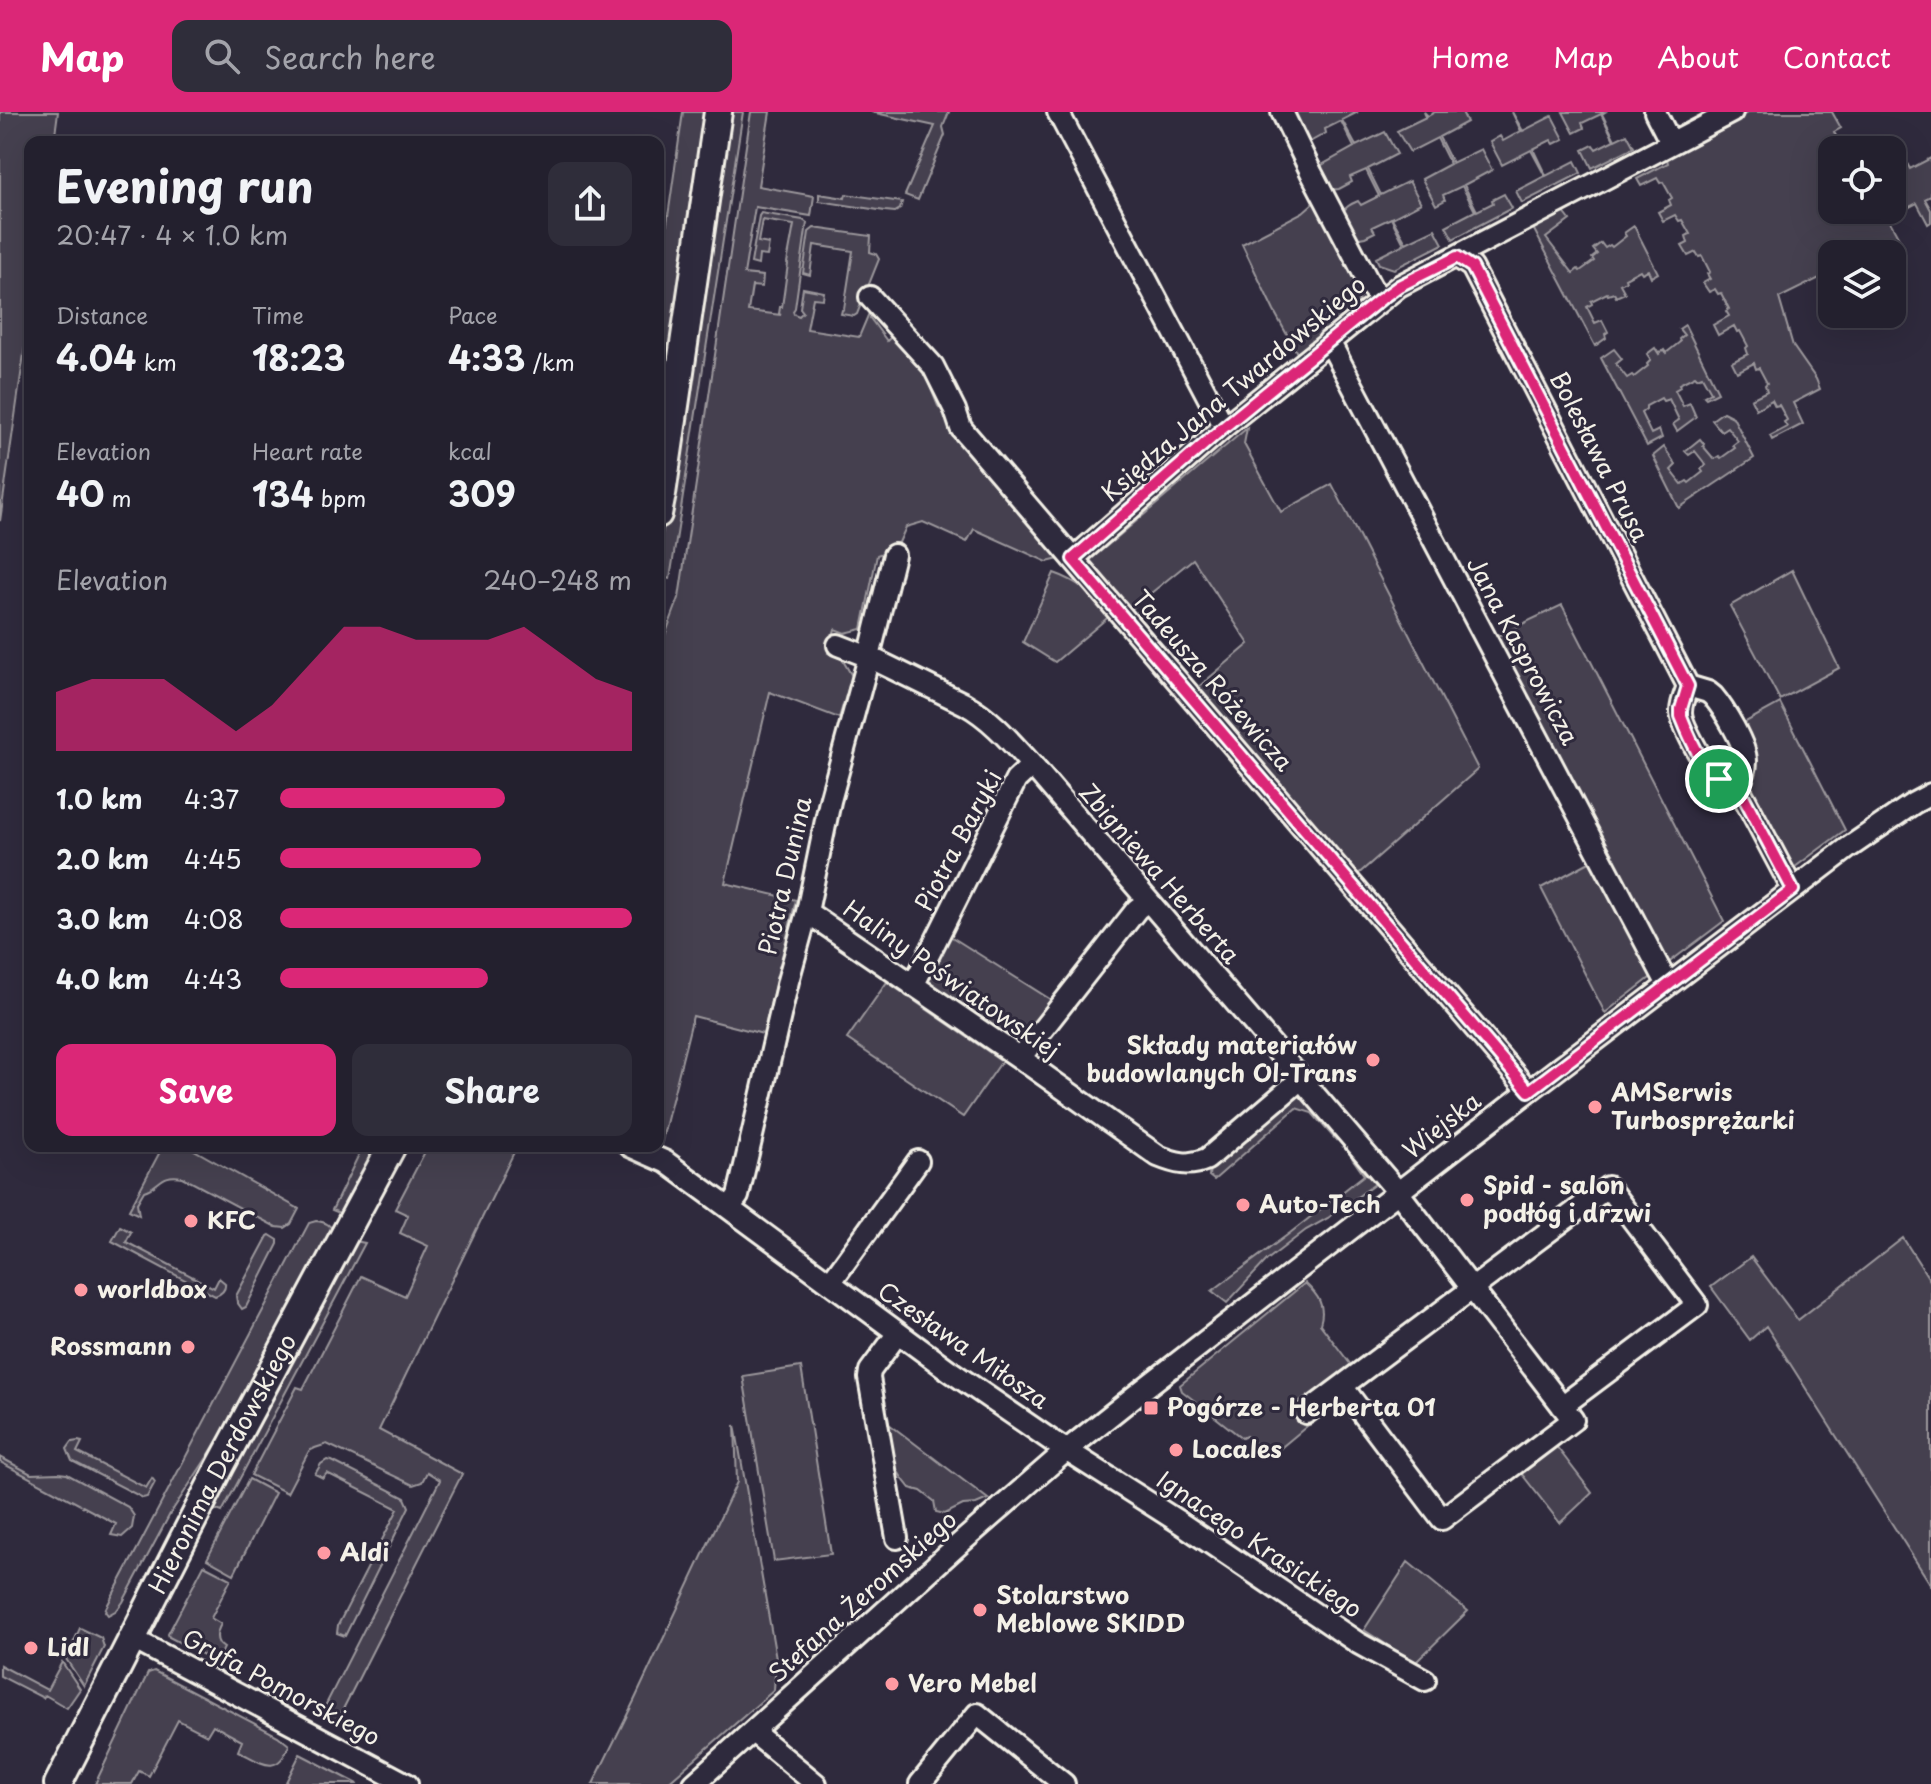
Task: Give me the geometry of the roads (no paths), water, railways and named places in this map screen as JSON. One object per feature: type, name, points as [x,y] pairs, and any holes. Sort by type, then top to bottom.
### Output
[{"type":"main road","points":[[664,480],[718,112]]},
{"type":"main road","name":"Hieronima Derdowskiego","points":[[58,1784],[220,1467],[389,1152]]},
{"type":"street","points":[[1058,112],[1224,427]]},
{"type":"street","points":[[1282,112],[1371,287],[1381,299]]},
{"type":"street","points":[[1655,112],[1671,143]]},
{"type":"street","name":"Księdza Jana Twardowskiego","points":[[1073,559],[1224,427],[1399,286],[1732,112]]},
{"type":"street","name":"Bolesława Prusa","points":[[1457,257],[1472,267],[1688,686],[1713,696],[1744,748],[1746,765],[1738,786]]},
{"type":"street","name":"Tadeusza Różewicza","points":[[870,297],[933,366],[961,428],[1529,1091]]},
{"type":"street","name":"Jana Kasprowicza","points":[[1329,341],[1668,985]]},
{"type":"street","name":"Piotra Dunina","points":[[729,1208],[738,1196],[807,912],[830,801],[894,555]]},
{"type":"street","name":"Zbigniewa Herberta","points":[[838,645],[980,712],[992,722],[1398,1192],[1562,1406]]},
{"type":"street","points":[[1688,686],[1681,709],[1684,724],[1712,774],[1738,786],[1793,890]]},
{"type":"street","name":"Piotra Baryki","points":[[913,986],[1016,780],[1032,765]]},
{"type":"street","name":"Wiejska","points":[[1067,1450],[1848,848],[1931,794]]},
{"type":"street","points":[[1020,1058],[1137,909],[1148,901]]},
{"type":"street","name":"Haliny Poświatowskiej","points":[[807,912],[1158,1156],[1191,1164],[1207,1159],[1301,1079]]},
{"type":"street","name":"Czesława Miłosza","points":[[644,1152],[666,1162],[950,1371],[1067,1450]]},
{"type":"street","points":[[830,1283],[918,1161]]},
{"type":"street","points":[[1306,1413],[1471,1288],[1608,1187],[1697,1305],[1562,1406],[1573,1420],[1442,1519],[1342,1386]]},
{"type":"street","points":[[897,1538],[869,1378],[870,1371],[898,1333]]},
{"type":"street","name":"Ignacego Krasickiego","points":[[1067,1450],[1358,1643],[1425,1680]]},
{"type":"street","name":"Stefana Żeromskiego","points":[[694,1784],[1067,1450]]},
{"type":"street","name":"Gryfa Pomorskiego","points":[[131,1638],[407,1784]]},
{"type":"street","points":[[920,1784],[977,1714],[1064,1784]]},
{"type":"street","points":[[753,1732],[816,1784]]},
{"type":"place","name":"Składy materiałów budowlanych Ol-Trans","points":[[1373,1060]]},
{"type":"place","name":"AMSerwis Turbosprężarki","points":[[1595,1107]]},
{"type":"place","name":"Spid - salon podłóg i drzwi","points":[[1467,1200]]},
{"type":"place","name":"Auto-Tech","points":[[1243,1205]]},
{"type":"place","name":"KFC","points":[[191,1221]]},
{"type":"place","name":"worldbox","points":[[81,1290]]},
{"type":"place","name":"Rossmann","points":[[188,1347]]},
{"type":"place","name":"Pogórze - Herberta 01","points":[[1151,1408]]},
{"type":"place","name":"Locales","points":[[1176,1450]]},
{"type":"place","name":"Aldi","points":[[324,1553]]},
{"type":"place","name":"Stolarstwo Meblowe SKIDD","points":[[980,1610]]},
{"type":"place","name":"Lidl","points":[[31,1648]]},
{"type":"place","name":"Vero Mebel","points":[[892,1684]]}]
